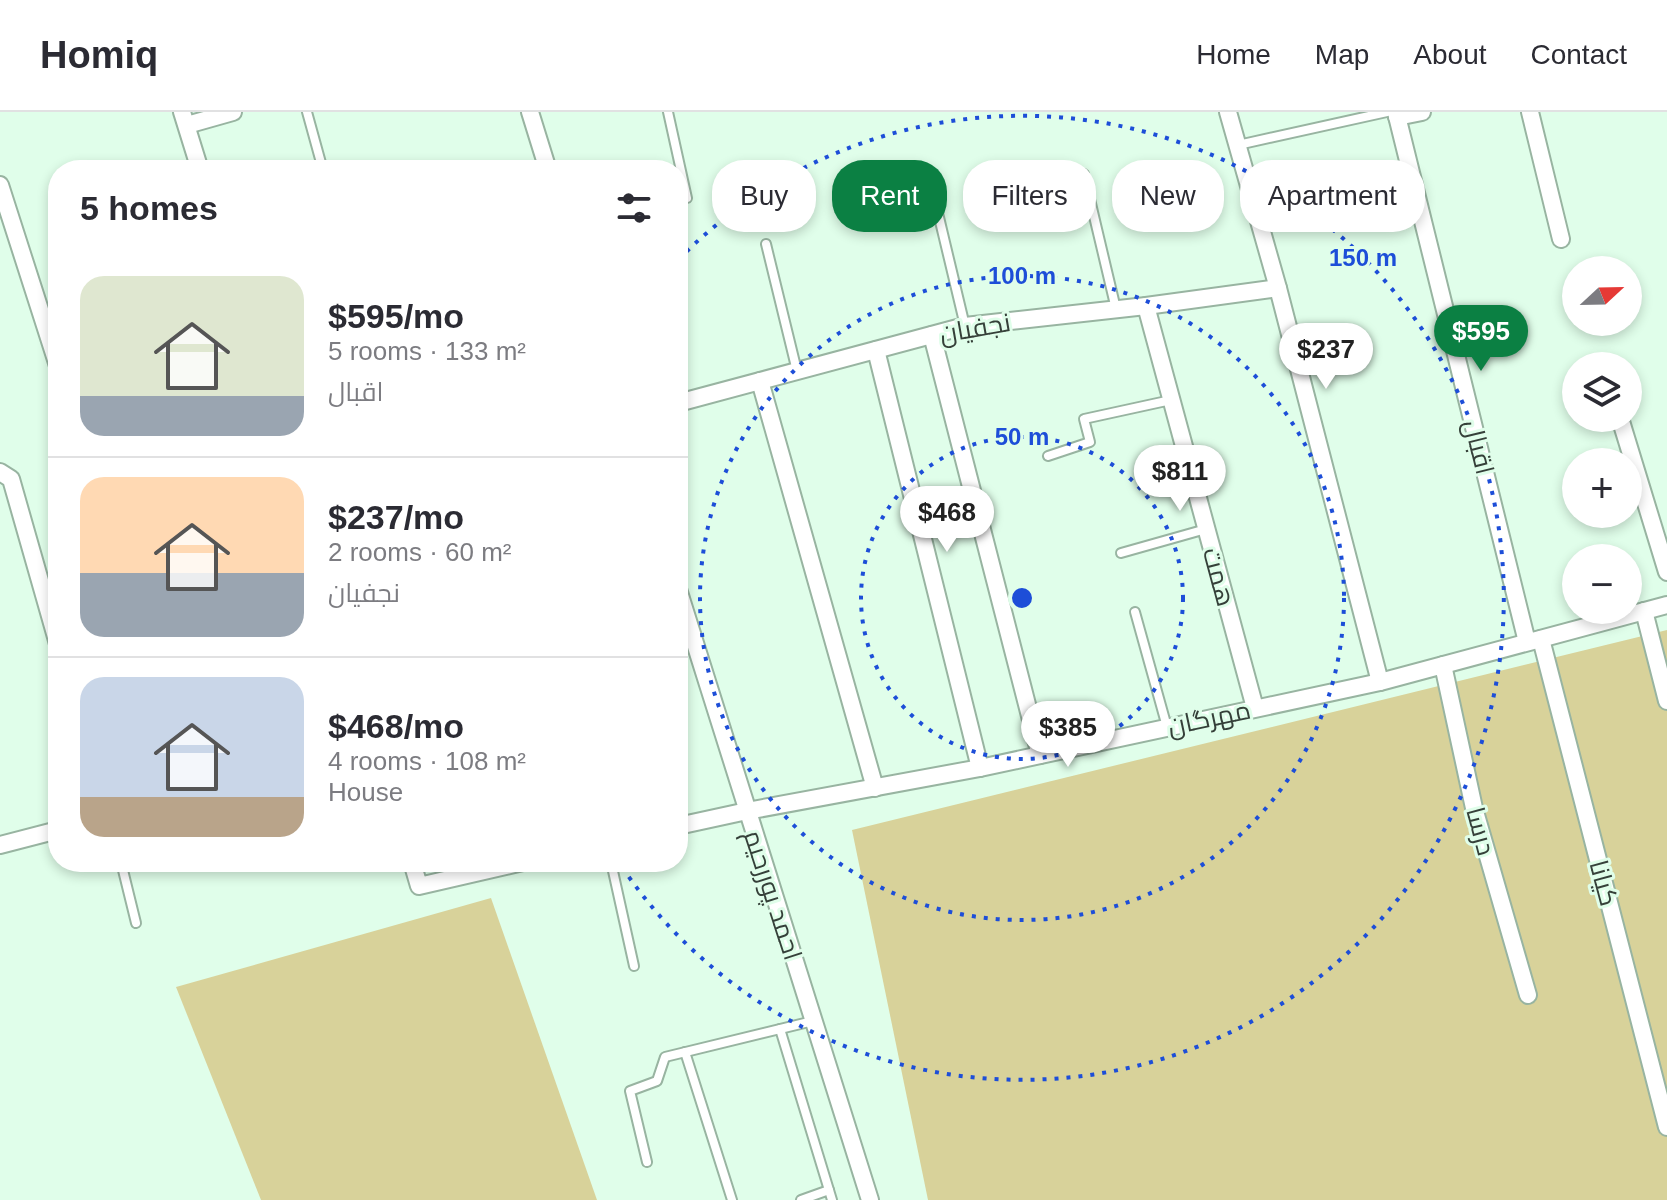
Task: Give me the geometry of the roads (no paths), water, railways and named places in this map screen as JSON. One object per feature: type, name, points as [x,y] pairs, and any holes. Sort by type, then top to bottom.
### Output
[{"type":"street","points":[[197,160],[184,119],[233,112]]},
{"type":"street","points":[[530,112],[545,160]]},
{"type":"street","points":[[1228,112],[1278,288],[1380,682]]},
{"type":"street","points":[[1393,114],[1422,112]]},
{"type":"street","points":[[1530,112],[1561,239]]},
{"type":"street","name":"اقبال","points":[[1393,114],[1534,641]]},
{"type":"street","points":[[0,185],[48,335]]},
{"type":"street","name":"نجفیان","points":[[688,400],[965,326],[1278,288]]},
{"type":"street","name":"همت","points":[[1146,306],[1255,708]]},
{"type":"street","points":[[932,335],[1040,755]]},
{"type":"street","points":[[876,350],[980,768]]},
{"type":"street","points":[[760,381],[875,788]]},
{"type":"street","points":[[1624,432],[1667,572]]},
{"type":"street","points":[[0,472],[11,479],[48,606]]},
{"type":"street","name":"مهرگان","points":[[688,824],[980,768],[1380,682],[1667,605]]},
{"type":"street","points":[[1644,611],[1667,701]]},
{"type":"street","name":"احمد پوررحیم","points":[[688,621],[870,1200]]},
{"type":"street","name":"کیانا","points":[[1534,641],[1667,1127]]},
{"type":"street","name":"درسا","points":[[1443,665],[1478,822],[1528,995]]},
{"type":"street","points":[[0,845],[48,833]]},
{"type":"street","points":[[415,872],[419,886],[480,872]]},
{"type":"lane","points":[[307,112],[320,160]]},
{"type":"lane","points":[[668,112],[679,160]]},
{"type":"lane","points":[[1238,145],[1393,114]]},
{"type":"lane","points":[[1096,225],[1116,309]]},
{"type":"lane","points":[[943,232],[965,326]]},
{"type":"lane","points":[[766,244],[797,371]]},
{"type":"lane","points":[[1048,456],[1090,442],[1084,419],[1171,400]]},
{"type":"lane","points":[[1121,553],[1206,529]]},
{"type":"lane","points":[[1135,612],[1167,727]]},
{"type":"lane","points":[[123,872],[136,923]]},
{"type":"lane","points":[[613,872],[634,966]]},
{"type":"lane","points":[[647,1162],[630,1091],[657,1081],[665,1057],[813,1021]]},
{"type":"lane","points":[[780,1029],[832,1200]]},
{"type":"lane","points":[[685,1052],[732,1200]]},
{"type":"lane","points":[[801,1200],[829,1190]]}]
